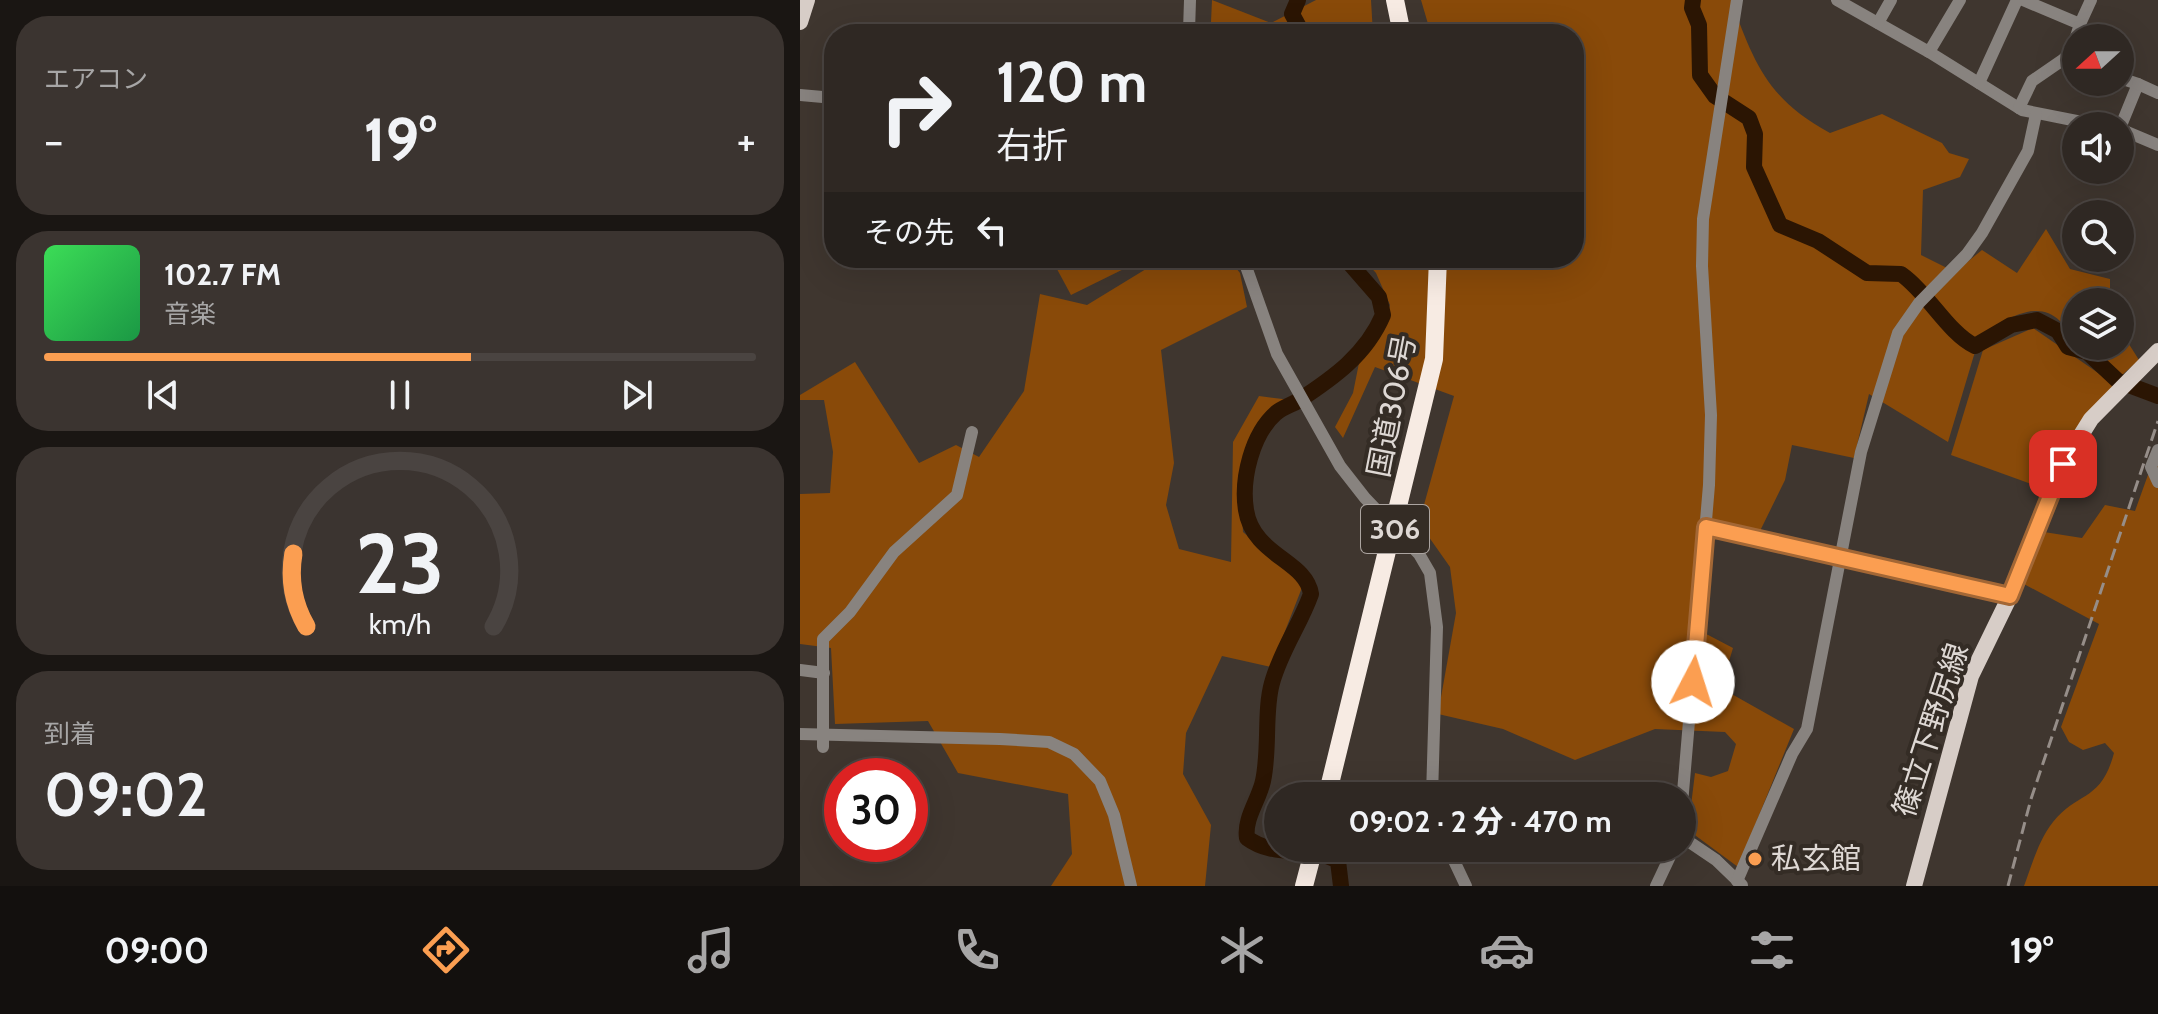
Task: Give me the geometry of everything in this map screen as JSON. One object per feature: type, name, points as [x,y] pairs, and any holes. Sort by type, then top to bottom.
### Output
[{"type":"highway","points":[[1395,0],[1400,24]]},
{"type":"highway","name":"国道306号","points":[[1331,782],[1395,529],[1434,359],[1438,268]]},
{"type":"highway","points":[[1304,885],[1310,862]]},
{"type":"main road","points":[[800,22],[807,0]]},
{"type":"main road","name":"篠立下野尻線","points":[[1914,886],[1971,676],[2010,596],[2041,513],[2074,442],[2158,351]]},
{"type":"street","points":[[1189,24],[1190,0]]},
{"type":"street","points":[[1684,782],[1706,527],[1711,415],[1703,293],[1703,219],[1737,0]]},
{"type":"street","points":[[1837,0],[2019,108],[2062,119]]},
{"type":"street","points":[[1878,23],[1891,0]]},
{"type":"street","points":[[1929,52],[1960,0]]},
{"type":"street","points":[[1979,83],[2017,0]]},
{"type":"street","points":[[2023,0],[2080,24],[2091,0]]},
{"type":"street","points":[[2019,108],[2032,81],[2062,65]]},
{"type":"street","points":[[2134,83],[2158,93]]},
{"type":"street","points":[[2127,112],[2138,84]]},
{"type":"street","points":[[800,95],[824,97]]},
{"type":"street","points":[[1696,846],[1740,883],[1792,754],[1807,729],[1861,452],[1886,364],[1898,333],[1927,295],[1967,254],[2000,203],[2028,151],[2036,114]]},
{"type":"street","points":[[2134,134],[2158,145]]},
{"type":"street","points":[[1247,268],[1277,354],[1340,466],[1425,563],[1436,604],[1432,782]]},
{"type":"street","points":[[824,741],[823,639],[850,612],[894,552],[957,495],[972,432]]},
{"type":"street","points":[[2158,450],[2151,467],[2158,482]]},
{"type":"street","points":[[1706,527],[2010,596]]},
{"type":"street","points":[[800,670],[824,673]]},
{"type":"street","points":[[800,734],[824,741],[1013,739],[1049,742],[1074,754],[1100,781],[1114,815],[1131,886]]},
{"type":"street","points":[[1455,862],[1466,886]]},
{"type":"street","points":[[1656,886],[1667,862]]},
{"type":"shaded area","points":[[1212,0],[1271,23],[1316,0],[1371,0],[1372,24],[1209,24]]},
{"type":"shaded area","points":[[1421,0],[1731,0],[1747,43],[1766,78],[1777,93],[1809,120],[1830,133],[1882,114],[1942,143],[1949,153],[1969,159],[1960,177],[1923,190],[1921,255],[1955,272],[1982,250],[2017,273],[2046,229],[2062,256],[2062,272],[2082,272],[2110,279],[2110,288],[2062,288],[2062,324],[2051,314],[2030,311],[1980,335],[1948,442],[1869,394],[1854,458],[1792,445],[1785,480],[1760,531],[1701,519],[1691,626],[1733,648],[1721,688],[1794,729],[1738,867],[1696,836],[1695,773],[1711,777],[1728,771],[1736,744],[1725,732],[1655,729],[1575,760],[1503,729],[1438,714],[1456,613],[1450,567],[1419,523],[1454,396],[1375,367],[1343,438],[1335,427],[1353,393],[1360,358],[1384,327],[1390,305],[1371,268],[1584,268],[1584,24],[1428,24]]},
{"type":"shaded area","points":[[1056,268],[1126,268],[1071,295]]},
{"type":"shaded area","points":[[1148,268],[1236,268],[1240,273],[1247,307],[1161,350],[1174,463],[1166,505],[1179,549],[1231,562],[1233,442],[1259,396],[1291,400],[1263,427],[1248,458],[1244,475],[1243,532],[1303,585],[1271,667],[1222,656],[1186,733],[1183,774],[1211,825],[1205,886],[1051,886],[1072,854],[1068,794],[958,773],[928,721],[835,724],[831,648],[800,644],[800,494],[830,493],[833,452],[824,400],[800,400],[800,395],[855,362],[919,463],[956,445],[979,457],[1024,391],[1040,294],[1087,305]]},
{"type":"shaded area","points":[[2033,328],[2062,348],[2062,360],[2079,360],[2117,386],[2045,489],[1951,455],[1983,350]]},
{"type":"shaded area","points":[[2134,352],[2139,360],[2122,375],[2102,360],[2134,360]]},
{"type":"shaded area","points":[[2158,447],[2158,886],[2024,886],[2048,829],[2062,812],[2096,788],[2109,769],[2114,753],[2105,743],[2083,750],[2069,742],[2061,727],[2099,624],[2022,583],[2044,532],[2082,538],[2105,505],[2135,511]]},
{"type":"waterway","points":[[1298,0],[1292,14],[1298,24]]},
{"type":"waterway","points":[[1693,0],[1692,8],[1699,25],[1700,75],[1715,96],[1749,118],[1755,134],[1754,167],[1780,225],[1818,241],[1867,273],[1901,274],[1956,332],[1975,346],[2011,325],[2037,320],[2058,331],[2068,347],[2087,352],[2118,381],[2158,396]]},
{"type":"waterway","points":[[1341,886],[1338,861],[1327,856],[1269,848],[1247,838],[1248,823],[1265,769],[1272,683],[1311,594],[1300,573],[1258,538],[1246,510],[1245,485],[1250,458],[1268,422],[1278,411],[1336,374],[1358,354],[1376,329],[1383,315],[1379,297],[1354,268]]},
{"type":"railway","points":[[2008,886],[2031,799],[2158,421]]},
{"type":"place","name":"私玄館","points":[[1755,859]]},
{"type":"route","points":[[1693,682],[1706,527],[2010,596],[2063,464]]}]
